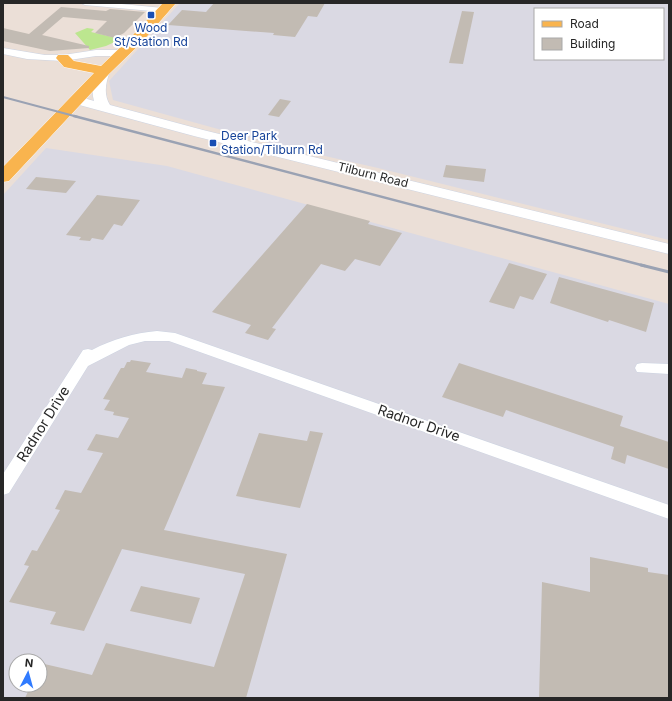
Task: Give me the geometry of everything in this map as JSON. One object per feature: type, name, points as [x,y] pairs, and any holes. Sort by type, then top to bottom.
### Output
[{"type":"main road","points":[[3,177],[71,97],[97,70],[145,29],[166,6]]},
{"type":"main road","points":[[64,58],[69,64],[97,70]]},
{"type":"main road","points":[[3,158],[57,112]]},
{"type":"street","points":[[86,3],[166,6]]},
{"type":"street","points":[[3,51],[33,58],[64,58],[96,53],[117,53]]},
{"type":"street","points":[[97,70],[102,100],[112,109]]},
{"type":"street","name":"Tilburn Road","points":[[71,97],[112,109],[669,249]]},
{"type":"street","points":[[57,112],[112,109]]},
{"type":"street","name":"Radnor Drive","points":[[3,488],[83,362],[120,342],[143,337],[170,336],[669,512]]},
{"type":"street","points":[[642,368],[669,369]]},
{"type":"shaded area","points":[[180,3],[669,3],[669,240],[378,168],[272,144],[113,100],[109,81]]},
{"type":"shaded area","points":[[46,148],[167,166],[669,304],[669,698],[3,698],[3,195]]},
{"type":"green space","points":[[87,28],[94,29],[91,32],[121,39],[106,46],[90,50],[75,33]]},
{"type":"building","points":[[214,3],[325,3],[317,17],[308,16],[295,37],[273,35],[274,33],[168,25],[182,10],[206,12]]},
{"type":"building","points":[[61,7],[106,11],[110,9],[145,12],[124,33],[115,38],[95,33],[107,21],[63,17],[42,35],[89,46],[89,48],[50,51],[3,41],[3,28],[29,34]]},
{"type":"building","points":[[462,11],[474,12],[463,64],[449,63]]},
{"type":"building","points":[[280,99],[291,101],[279,117],[268,115]]},
{"type":"building","points":[[446,165],[486,169],[484,182],[443,177]]},
{"type":"building","points":[[36,177],[76,181],[66,193],[26,189]]},
{"type":"building","points":[[97,195],[140,200],[122,226],[114,224],[103,240],[92,238],[90,241],[79,240],[81,237],[66,235]]},
{"type":"building","points":[[307,204],[370,221],[368,224],[402,233],[380,266],[355,259],[345,271],[321,264],[272,328],[276,329],[268,340],[245,333],[251,325],[212,312]]},
{"type":"building","points":[[509,263],[547,274],[533,300],[520,296],[514,309],[489,302]]},
{"type":"building","points":[[559,277],[654,303],[646,332],[609,320],[608,322],[550,303]]},
{"type":"building","points":[[131,360],[151,363],[146,372],[182,378],[186,368],[197,370],[207,373],[202,384],[225,387],[164,530],[287,554],[246,698],[25,698],[27,693],[48,693],[48,665],[92,675],[106,643],[214,667],[245,574],[122,549],[84,631],[50,624],[56,612],[9,602],[29,566],[24,565],[32,550],[37,551],[60,510],[55,509],[65,490],[81,493],[103,453],[87,450],[96,434],[118,438],[129,418],[113,415],[114,412],[104,410],[110,400],[103,399],[121,368],[124,368],[127,362],[130,362]]},
{"type":"building","points":[[459,363],[623,416],[620,426],[669,442],[669,469],[627,455],[625,464],[611,459],[614,447],[506,410],[503,417],[442,397]]},
{"type":"building","points":[[310,431],[323,433],[300,508],[236,496],[259,433],[307,441]]},
{"type":"building","points":[[590,557],[648,568],[648,572],[669,575],[669,698],[539,698],[542,582],[590,592]]},
{"type":"building","points":[[141,586],[200,598],[191,624],[130,611]]},
{"type":"railway","points":[[3,97],[78,117]]},
{"type":"railway","points":[[74,116],[645,266]]},
{"type":"railway","points":[[641,265],[645,266]]},
{"type":"railway","points":[[645,266],[669,272]]},
{"type":"place","name":"Wood St/Station Rd","points":[[151,15]]},
{"type":"place","name":"Deer Park Station/Tilburn Rd","points":[[213,143]]}]
